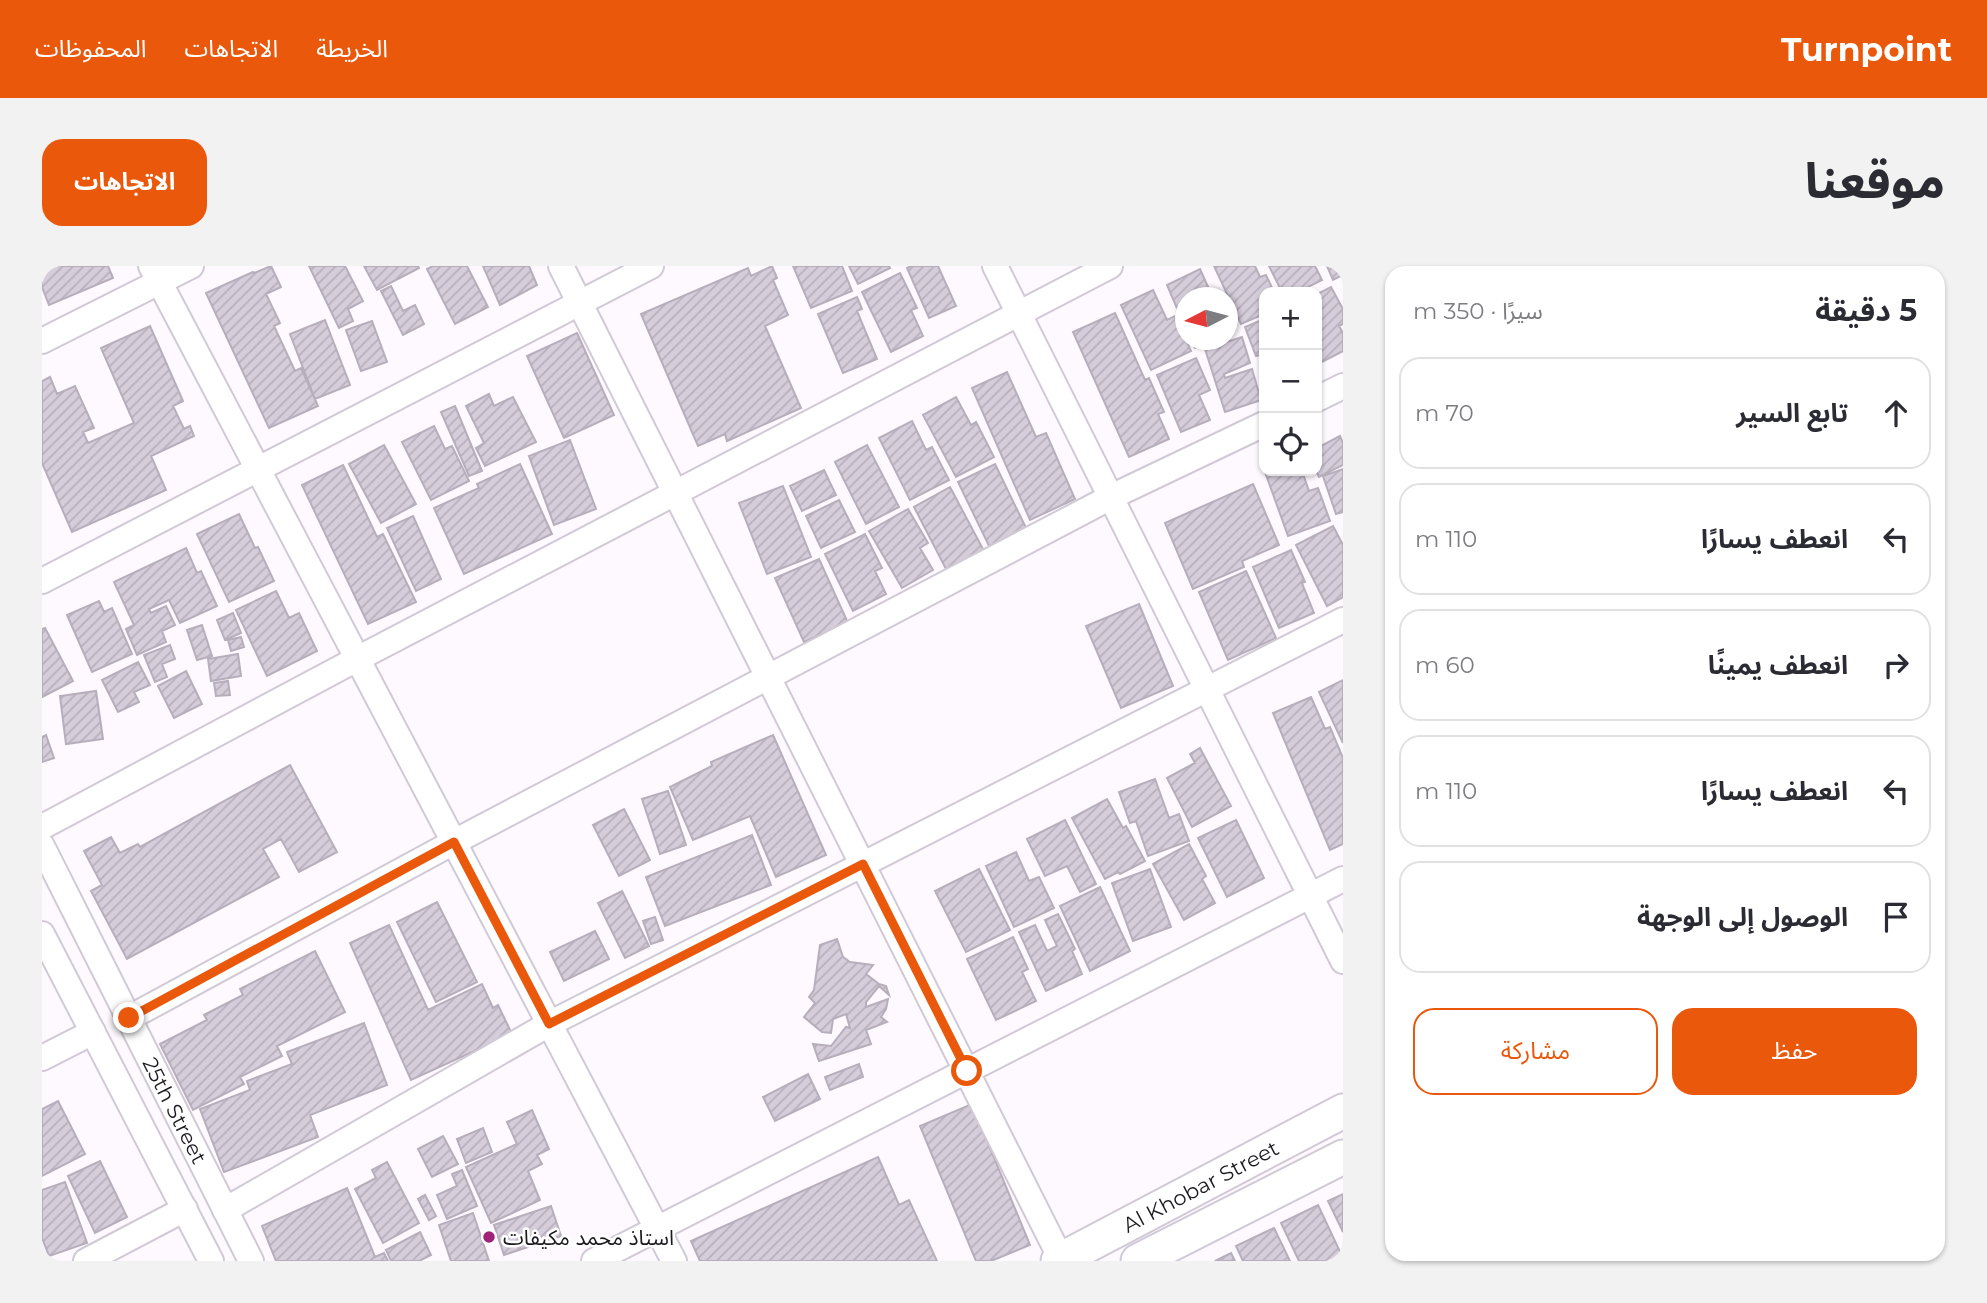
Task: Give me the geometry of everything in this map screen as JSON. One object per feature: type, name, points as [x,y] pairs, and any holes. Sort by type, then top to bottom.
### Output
[{"type":"street","points":[[42,341],[155,274],[191,266]]},
{"type":"street","points":[[561,266],[1060,1260]]},
{"type":"street","points":[[42,581],[651,266]]},
{"type":"street","points":[[995,266],[1343,961]]},
{"type":"street","points":[[42,827],[357,659],[1110,266]]},
{"type":"street","points":[[155,274],[674,1261]]},
{"type":"street","points":[[1322,396],[1343,386]]},
{"type":"street","points":[[129,1018],[454,842],[1111,497],[1259,426]]},
{"type":"street","points":[[225,1210],[549,1024],[1343,620]]},
{"type":"street","name":"25th Street","points":[[42,846],[251,1261]]},
{"type":"street","points":[[594,1261],[1343,879]]},
{"type":"street","name":"25th Street","points":[[42,934],[211,1261]]},
{"type":"street","points":[[42,1058],[93,1032]]},
{"type":"street","name":"Al Khobar Street","points":[[1060,1260],[1343,1111]]},
{"type":"street","name":"Al Khobar Street","points":[[1138,1261],[1343,1157]]},
{"type":"street","points":[[86,1261],[185,1209]]},
{"type":"building","points":[[42,266],[108,266],[113,278],[49,305],[42,287]]},
{"type":"building","points":[[271,266],[281,287],[266,294],[280,323],[274,326],[295,371],[301,368],[318,406],[269,428],[206,293]]},
{"type":"building","points":[[309,266],[345,266],[363,301],[348,309],[353,321],[339,328]]},
{"type":"building","points":[[364,266],[418,266],[419,268],[377,290]]},
{"type":"building","points":[[433,266],[467,266],[488,307],[455,324],[427,269]]},
{"type":"building","points":[[483,266],[529,266],[537,285],[500,305]]},
{"type":"building","points":[[772,266],[777,278],[773,280],[788,315],[765,326],[801,408],[727,441],[725,434],[698,446],[641,314],[748,268],[751,276]]},
{"type":"building","points":[[793,266],[842,266],[852,291],[811,308]]},
{"type":"building","points":[[849,266],[889,266],[890,268],[858,284]]},
{"type":"building","points":[[938,266],[956,306],[929,318],[907,268]]},
{"type":"building","points":[[1214,266],[1255,266],[1260,277],[1266,275],[1272,287],[1259,287],[1259,316],[1241,324],[1238,318],[1238,287],[1224,287]]},
{"type":"building","points":[[1269,266],[1315,266],[1322,280],[1308,287],[1280,287]]},
{"type":"building","points":[[1327,266],[1343,266],[1343,275],[1333,280]]},
{"type":"building","points":[[1200,269],[1208,287],[1175,287],[1175,304],[1167,285]]},
{"type":"building","points":[[900,273],[917,308],[911,310],[923,336],[891,352],[862,292]]},
{"type":"building","points":[[391,286],[403,311],[415,305],[424,324],[403,335],[381,291]]},
{"type":"building","points":[[1331,287],[1343,309],[1343,324],[1339,326],[1343,333],[1343,351],[1322,362],[1322,350],[1322,292]]},
{"type":"building","points":[[1153,290],[1167,320],[1175,316],[1175,350],[1191,351],[1151,370],[1121,305]]},
{"type":"building","points":[[857,297],[862,309],[857,311],[877,359],[843,373],[818,314]]},
{"type":"building","points":[[1115,313],[1145,380],[1149,378],[1164,412],[1158,414],[1169,439],[1129,457],[1073,332]]},
{"type":"building","points":[[325,320],[350,385],[315,399],[290,334]]},
{"type":"building","points":[[372,321],[387,362],[361,371],[346,330]]},
{"type":"building","points":[[1259,321],[1259,355],[1256,356],[1245,327]]},
{"type":"building","points":[[150,326],[183,401],[173,406],[184,429],[190,426],[194,436],[151,456],[166,490],[72,532],[42,463],[42,381],[50,377],[57,394],[75,386],[94,428],[83,432],[88,443],[134,423],[101,348]]},
{"type":"building","points":[[577,333],[614,415],[564,438],[527,356]]},
{"type":"building","points":[[1242,337],[1250,363],[1224,374],[1225,378],[1252,369],[1259,401],[1225,412],[1205,350],[1238,350],[1238,338]]},
{"type":"building","points":[[1196,358],[1210,390],[1199,395],[1210,420],[1181,432],[1157,375]]},
{"type":"building","points":[[1007,372],[1036,437],[1046,433],[1075,499],[1030,520],[972,388]]},
{"type":"building","points":[[489,394],[494,406],[513,397],[536,442],[485,466],[476,448],[484,443],[466,406]]},
{"type":"building","points":[[956,397],[971,425],[976,422],[994,457],[956,477],[923,415]]},
{"type":"building","points":[[455,406],[482,471],[469,476],[441,412]]},
{"type":"building","points":[[912,421],[926,450],[932,447],[949,480],[910,500],[879,438]]},
{"type":"building","points":[[434,426],[445,449],[452,446],[469,481],[431,500],[402,442]]},
{"type":"building","points":[[1340,436],[1343,443],[1343,465],[1322,476],[1322,445]]},
{"type":"building","points":[[570,440],[596,509],[554,525],[529,456]]},
{"type":"building","points":[[384,445],[416,504],[381,523],[349,464]]},
{"type":"building","points":[[867,445],[899,507],[866,524],[835,462]]},
{"type":"building","points":[[520,464],[552,534],[464,574],[434,508],[479,488],[477,484]]},
{"type":"building","points":[[995,464],[1027,530],[990,548],[958,482]]},
{"type":"building","points":[[343,465],[377,537],[383,534],[416,602],[368,624],[302,485]]},
{"type":"building","points":[[1343,469],[1343,512],[1336,514],[1323,476]]},
{"type":"building","points":[[824,470],[836,495],[802,511],[790,486]]},
{"type":"building","points":[[1266,476],[1304,476],[1309,491],[1318,488],[1330,521],[1288,536]]},
{"type":"building","points":[[1253,484],[1279,545],[1242,561],[1244,567],[1193,589],[1165,523]]},
{"type":"building","points":[[783,486],[811,557],[767,574],[739,503]]},
{"type":"building","points":[[950,487],[984,551],[947,571],[914,507]]},
{"type":"building","points":[[839,500],[855,532],[821,548],[806,516]]},
{"type":"building","points":[[908,509],[928,543],[920,548],[933,570],[902,588],[869,531]]},
{"type":"building","points":[[239,514],[274,581],[229,602],[197,534]]},
{"type":"building","points":[[413,516],[441,579],[416,591],[387,528]]},
{"type":"building","points":[[1333,526],[1343,545],[1343,597],[1327,606],[1296,545]]},
{"type":"building","points":[[865,534],[882,568],[875,571],[886,594],[853,611],[825,554]]},
{"type":"building","points":[[186,548],[197,573],[201,571],[217,606],[180,623],[169,600],[149,609],[151,613],[166,606],[175,625],[162,631],[166,642],[137,655],[126,629],[134,625],[114,582]]},
{"type":"building","points":[[1291,550],[1305,582],[1302,583],[1314,613],[1279,628],[1253,567]]},
{"type":"building","points":[[819,559],[848,623],[804,642],[775,578]]},
{"type":"building","points":[[1246,571],[1276,638],[1228,660],[1199,592]]},
{"type":"building","points":[[276,591],[289,618],[299,613],[317,651],[267,676],[236,610]]},
{"type":"building","points":[[99,601],[104,612],[112,608],[132,654],[92,672],[67,615]]},
{"type":"building","points":[[1139,604],[1173,686],[1121,708],[1086,626]]},
{"type":"building","points":[[233,613],[241,633],[225,640],[217,620]]},
{"type":"building","points":[[202,625],[212,656],[197,660],[187,630]]},
{"type":"building","points":[[45,628],[73,681],[42,697],[42,629]]},
{"type":"building","points":[[241,637],[244,647],[231,651],[228,640]]},
{"type":"building","points":[[170,645],[175,659],[162,664],[167,677],[155,682],[144,655]]},
{"type":"building","points":[[238,654],[241,676],[211,681],[208,659]]},
{"type":"building","points":[[138,662],[150,685],[134,692],[139,702],[118,712],[102,680]]},
{"type":"building","points":[[186,671],[202,704],[174,718],[158,686]]},
{"type":"building","points":[[1343,680],[1343,743],[1319,692]]},
{"type":"building","points":[[228,681],[230,695],[216,696],[214,683]]},
{"type":"building","points":[[96,691],[103,739],[66,744],[60,696]]},
{"type":"building","points":[[1311,697],[1325,729],[1330,727],[1343,758],[1343,844],[1330,850],[1273,713]]},
{"type":"building","points":[[46,735],[54,758],[42,762],[42,737]]},
{"type":"building","points":[[773,735],[826,855],[776,877],[750,816],[693,840],[670,787],[712,766],[711,762]]},
{"type":"building","points":[[1200,748],[1231,806],[1192,827],[1167,778],[1195,763],[1190,754]]},
{"type":"building","points":[[290,765],[337,852],[299,872],[281,839],[263,849],[279,877],[127,959],[91,891],[102,885],[84,851],[111,837],[120,853],[138,844],[140,847]]},
{"type":"building","points":[[1155,779],[1169,818],[1179,814],[1189,841],[1148,856],[1136,821],[1130,823],[1119,792]]},
{"type":"building","points":[[668,791],[686,845],[660,854],[642,799]]},
{"type":"building","points":[[1107,799],[1145,861],[1105,879],[1072,818]]},
{"type":"building","points":[[624,809],[650,860],[619,876],[593,825]]},
{"type":"building","points":[[1065,820],[1096,884],[1080,892],[1067,866],[1045,876],[1027,839]]},
{"type":"building","points":[[1236,820],[1264,878],[1227,897],[1198,838]]},
{"type":"building","points":[[752,835],[771,885],[665,926],[646,877]]},
{"type":"building","points":[[1189,844],[1206,876],[1202,879],[1215,903],[1184,920],[1153,864]]},
{"type":"building","points":[[1016,852],[1029,881],[1039,877],[1054,908],[1014,927],[986,866]]},
{"type":"building","points":[[979,869],[1010,930],[966,952],[935,891]]},
{"type":"building","points":[[1150,869],[1171,927],[1133,941],[1112,883]]},
{"type":"building","points":[[1100,887],[1130,951],[1090,971],[1060,906]]},
{"type":"building","points":[[622,891],[649,946],[625,958],[598,903]]},
{"type":"building","points":[[437,902],[477,982],[436,1002],[397,922]]},
{"type":"building","points":[[1058,914],[1075,949],[1072,951],[1082,974],[1046,991],[1019,932],[1035,925],[1047,951],[1057,946],[1045,920]]},
{"type":"building","points":[[655,917],[663,940],[651,944],[643,921]]},
{"type":"building","points":[[389,925],[428,1010],[482,984],[493,1008],[498,1005],[512,1034],[411,1080],[350,943]]},
{"type":"building","points":[[595,931],[609,959],[564,981],[550,952]]},
{"type":"building","points":[[1013,937],[1028,969],[1022,972],[1036,1001],[996,1020],[967,959]]},
{"type":"building","points":[[837,939],[843,957],[850,962],[873,965],[866,974],[886,986],[889,995],[879,986],[866,1002],[866,1007],[888,999],[881,1017],[887,1022],[866,1030],[871,1044],[819,1061],[813,1044],[831,1046],[846,1027],[850,1028],[846,1014],[833,1019],[831,1033],[822,1032],[804,1017],[815,1003],[809,997],[814,990],[820,945]]},
{"type":"building","points":[[315,951],[345,1012],[277,1046],[282,1056],[240,1077],[244,1084],[193,1110],[160,1044],[207,1020],[204,1015],[243,995],[240,989]]},
{"type":"building","points":[[364,1023],[387,1085],[310,1115],[318,1137],[224,1172],[200,1109],[250,1090],[247,1081],[292,1064],[287,1052]]},
{"type":"building","points":[[859,1064],[863,1077],[830,1090],[825,1077]]},
{"type":"building","points":[[808,1074],[820,1099],[775,1121],[763,1097]]},
{"type":"building","points":[[58,1101],[85,1154],[42,1176],[42,1109]]},
{"type":"building","points":[[972,1104],[1030,1245],[991,1261],[976,1261],[920,1126]]},
{"type":"building","points":[[532,1110],[549,1149],[537,1155],[542,1164],[528,1171],[540,1200],[491,1223],[466,1167],[517,1144],[507,1122]]},
{"type":"building","points":[[483,1128],[492,1152],[466,1163],[457,1139]]},
{"type":"building","points":[[443,1136],[458,1164],[432,1177],[418,1149]]},
{"type":"building","points":[[878,1157],[899,1205],[909,1200],[937,1261],[700,1261],[691,1241]]},
{"type":"building","points":[[100,1161],[127,1217],[95,1233],[68,1176]]},
{"type":"building","points":[[387,1162],[419,1223],[383,1243],[355,1189],[376,1178],[372,1170]]},
{"type":"building","points":[[462,1170],[477,1206],[447,1219],[437,1195],[457,1186],[452,1174]]},
{"type":"building","points":[[65,1182],[87,1243],[49,1256],[42,1238],[42,1190]]},
{"type":"building","points":[[347,1188],[375,1257],[384,1253],[388,1261],[276,1261],[262,1226]]},
{"type":"building","points":[[1343,1194],[1343,1232],[1328,1201]]},
{"type":"building","points":[[425,1195],[436,1216],[429,1220],[418,1199]]},
{"type":"building","points":[[1318,1205],[1343,1261],[1299,1261],[1281,1223]]},
{"type":"building","points":[[551,1206],[561,1236],[504,1255],[494,1225]]},
{"type":"building","points":[[473,1213],[489,1261],[451,1261],[439,1225]]},
{"type":"building","points":[[1274,1228],[1290,1261],[1243,1261],[1236,1246]]},
{"type":"building","points":[[420,1232],[431,1255],[419,1261],[391,1261],[386,1250]]},
{"type":"building","points":[[1231,1253],[1235,1261],[1215,1261]]},
{"type":"place","name":"استاذ محمد مكيفات","points":[[489,1237]]},
{"type":"route","points":[[129,1018],[454,842],[549,1024],[863,864],[967,1071]]}]
